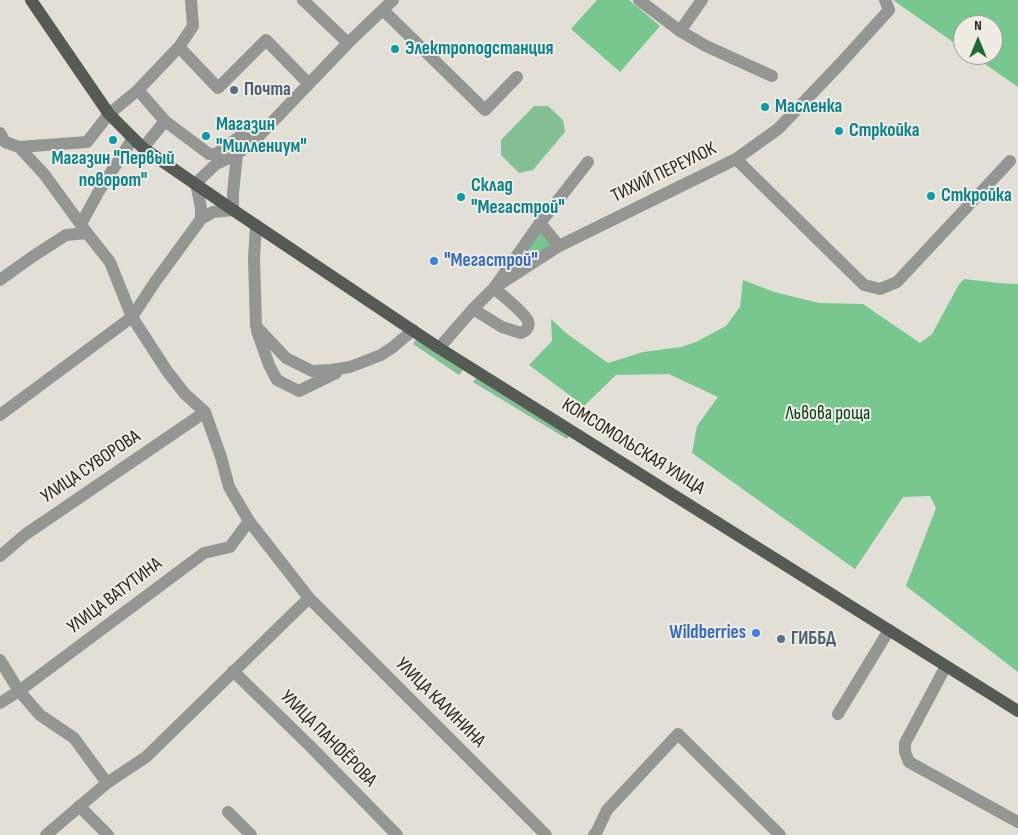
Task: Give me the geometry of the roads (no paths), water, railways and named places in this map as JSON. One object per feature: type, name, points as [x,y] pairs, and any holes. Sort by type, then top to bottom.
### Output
[{"type":"main road","name":"КОМСОМОЛЬСКАЯ УЛИЦА","points":[[31,0],[110,114],[143,148],[439,348],[1018,711]]},
{"type":"street","points":[[19,147],[87,142],[110,114],[138,90],[179,47],[193,26],[191,0]]},
{"type":"street","points":[[303,0],[348,43]]},
{"type":"street","points":[[213,159],[237,154],[255,140],[308,83],[394,0]]},
{"type":"street","points":[[639,0],[680,31],[706,46],[772,76]]},
{"type":"street","points":[[680,31],[702,0]]},
{"type":"street","name":"ТИХИЙ ПЕРЕУЛОК","points":[[439,348],[494,288],[559,246],[736,159],[778,129],[840,64],[887,5]]},
{"type":"street","points":[[383,10],[485,110],[517,78]]},
{"type":"street","points":[[179,47],[218,88],[266,40],[308,83]]},
{"type":"street","points":[[138,90],[165,121],[213,159]]},
{"type":"street","points":[[143,148],[165,121]]},
{"type":"street","points":[[201,219],[201,208],[196,183],[216,154],[239,137],[255,140]]},
{"type":"street","points":[[84,229],[98,190],[133,138]]},
{"type":"street","points":[[2,140],[19,147],[44,174],[110,262],[132,317],[167,371],[185,394],[205,412]]},
{"type":"street","points":[[0,415],[132,317],[201,219],[213,212],[233,210],[237,154]]},
{"type":"street","points":[[736,159],[864,285],[880,289],[897,282],[1010,161]]},
{"type":"street","points":[[473,309],[502,327],[521,333],[526,331],[528,321],[521,312],[494,288],[540,223],[588,162]]},
{"type":"street","points":[[540,223],[559,246]]},
{"type":"street","points":[[256,225],[254,258],[256,326],[269,365],[277,380],[299,391],[380,355],[413,330]]},
{"type":"street","points":[[0,280],[32,256],[66,235],[84,229]]},
{"type":"street","points":[[256,326],[286,358],[312,371],[350,367]]},
{"type":"street","name":"УЛИЦА КАЛИНИНА","points":[[205,412],[230,487],[249,521],[309,598],[546,835]]},
{"type":"street","name":"УЛИЦА СУВОРОВА","points":[[0,556],[26,534],[205,412]]},
{"type":"street","name":"УЛИЦА ВАТУТИНА","points":[[0,703],[19,691],[204,553],[230,547],[249,521]]},
{"type":"street","points":[[46,835],[107,782],[146,757],[232,671],[309,598]]},
{"type":"street","points":[[838,714],[889,630]]},
{"type":"street","points":[[0,660],[19,691],[40,715],[74,738],[107,782]]},
{"type":"street","points":[[946,666],[905,743],[904,752],[909,762],[1018,822]]},
{"type":"street","name":"УЛИЦА ПАНФЁРОВА","points":[[232,671],[310,746],[397,835]]},
{"type":"street","points":[[594,835],[606,810],[678,734],[780,835]]},
{"type":"street","points":[[78,806],[108,835]]},
{"type":"street","points":[[228,812],[251,835]]},
{"type":"place","name":"Электроподстанция","points":[[395,49]]},
{"type":"place","name":"Почта","points":[[234,90]]},
{"type":"place","name":"Масленка","points":[[765,107]]},
{"type":"place","name":"Стркойка","points":[[839,131]]},
{"type":"place","name":"Магазин \"Миллениум\"","points":[[206,136]]},
{"type":"place","name":"Магазин \"Первый поворот\"","points":[[113,140]]},
{"type":"place","name":"Сткройка","points":[[931,196]]},
{"type":"place","name":"Склад \"Мегастрой\"","points":[[461,197]]},
{"type":"place","name":"\"Мегастрой\"","points":[[434,261]]},
{"type":"place","name":"Wildberries","points":[[756,633]]},
{"type":"place","name":"ГИББД","points":[[781,639]]},
{"type":"park label","name":"Львова роща","points":[[828,414]]}]
